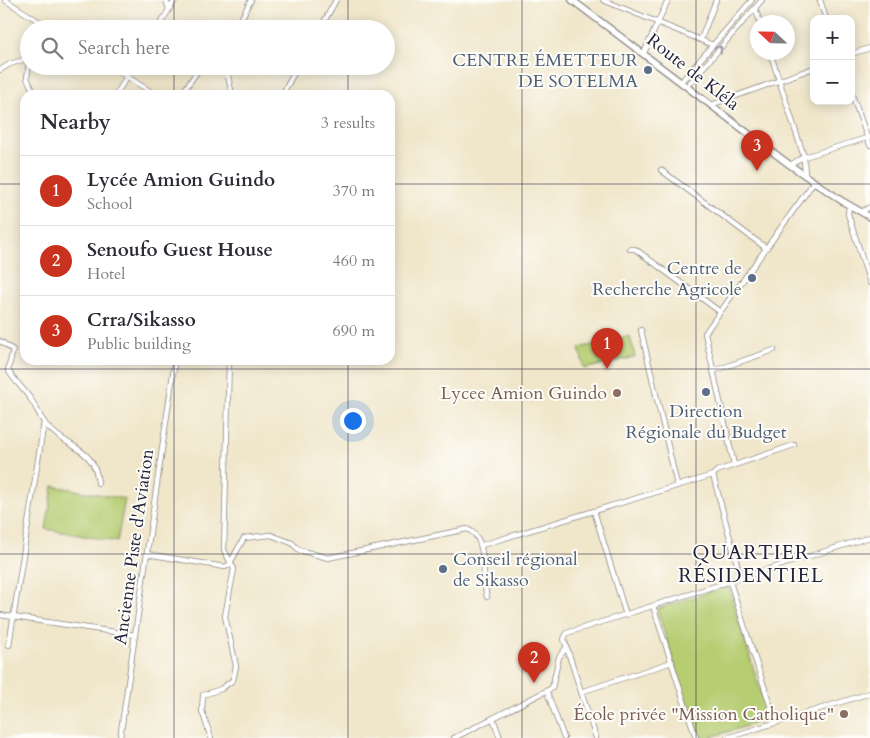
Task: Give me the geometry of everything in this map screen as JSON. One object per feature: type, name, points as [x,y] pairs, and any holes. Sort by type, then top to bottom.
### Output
[{"type":"main road","name":"Route de Kléla","points":[[572,0],[805,176],[870,217]]},
{"type":"street","points":[[5,0],[37,20]]},
{"type":"street","points":[[166,0],[169,9]]},
{"type":"street","points":[[162,20],[175,0]]},
{"type":"street","points":[[241,20],[251,0]]},
{"type":"street","points":[[325,20],[336,0]]},
{"type":"street","points":[[603,0],[713,45]]},
{"type":"street","points":[[644,53],[668,0]]},
{"type":"street","points":[[701,39],[716,0]]},
{"type":"street","points":[[681,82],[752,0]]},
{"type":"street","points":[[687,86],[762,0]]},
{"type":"street","points":[[820,0],[825,15]]},
{"type":"street","points":[[755,8],[758,15]]},
{"type":"street","points":[[855,53],[870,48]]},
{"type":"street","points":[[773,60],[804,157],[805,176]]},
{"type":"street","points":[[0,70],[20,61]]},
{"type":"street","points":[[711,105],[810,69]]},
{"type":"street","points":[[27,75],[33,90]]},
{"type":"street","points":[[124,75],[148,90]]},
{"type":"street","points":[[184,90],[194,75]]},
{"type":"street","points":[[228,75],[231,90]]},
{"type":"street","points":[[285,90],[293,75]]},
{"type":"street","points":[[119,90],[127,77]]},
{"type":"street","points":[[855,102],[870,145]]},
{"type":"street","points":[[790,165],[804,157],[869,138]]},
{"type":"street","points":[[660,170],[766,248]]},
{"type":"street","points":[[734,465],[705,333],[814,182]]},
{"type":"street","points":[[850,206],[848,214],[870,283]]},
{"type":"street","points":[[861,212],[870,207]]},
{"type":"street","points":[[630,249],[635,249],[719,312]]},
{"type":"street","points":[[641,330],[677,485]]},
{"type":"street","points":[[0,341],[13,350],[8,370],[16,383],[32,400],[47,427],[90,458],[97,468],[98,483]]},
{"type":"street","points":[[713,371],[774,350]]},
{"type":"street","name":"Ancienne Piste d'Aviation","points":[[120,738],[174,365]]},
{"type":"street","points":[[211,738],[202,711],[203,695],[221,689],[232,680],[236,666],[225,616],[234,569],[224,550],[229,365]]},
{"type":"street","points":[[9,644],[44,422]]},
{"type":"street","points":[[482,545],[713,475],[714,472],[794,445]]},
{"type":"street","points":[[713,475],[741,579]]},
{"type":"street","points":[[594,510],[626,615]]},
{"type":"street","points":[[147,554],[225,567],[231,561],[244,538],[255,535],[271,535],[292,543],[299,550],[328,558],[462,529],[472,531],[482,545],[487,597]]},
{"type":"street","points":[[596,738],[564,637],[569,632],[870,537]]},
{"type":"street","points":[[730,582],[776,723]]},
{"type":"street","points":[[653,606],[696,738]]},
{"type":"street","points":[[0,615],[135,635]]},
{"type":"street","points":[[454,738],[547,692],[554,684],[559,657],[567,647]]},
{"type":"street","points":[[581,692],[672,662]]},
{"type":"street","points":[[547,692],[564,738]]},
{"type":"street","points":[[728,738],[870,693]]},
{"type":"street","points":[[493,718],[500,738]]},
{"type":"green space","points":[[630,336],[635,357],[584,369],[579,348]]},
{"type":"green space","points":[[53,486],[125,499],[117,542],[46,529]]},
{"type":"green space","points":[[728,586],[769,719],[708,738],[698,738],[657,609]]},
{"type":"place","name":"CENTRE ÉMETTEUR DE SOTELMA","points":[[648,70]]},
{"type":"place","name":"Crra/Sikasso","points":[[757,171]]},
{"type":"place","name":"Centre de Recherche Agricole","points":[[752,278]]},
{"type":"place","name":"Lycée Amion Guindo","points":[[607,369]]},
{"type":"place","name":"Direction Régionale du Budget","points":[[706,392]]},
{"type":"place","name":"Lycee Amion Guindo","points":[[617,393]]},
{"type":"place","name":"Conseil régional de Sikasso","points":[[443,569]]},
{"type":"place","name":"Senoufo Guest House","points":[[534,683]]},
{"type":"place","name":"École privée \"Mission Catholique\"","points":[[844,714]]},
{"type":"district","name":"QUARTIER RÉSIDENTIEL","points":[[751,564]]}]
